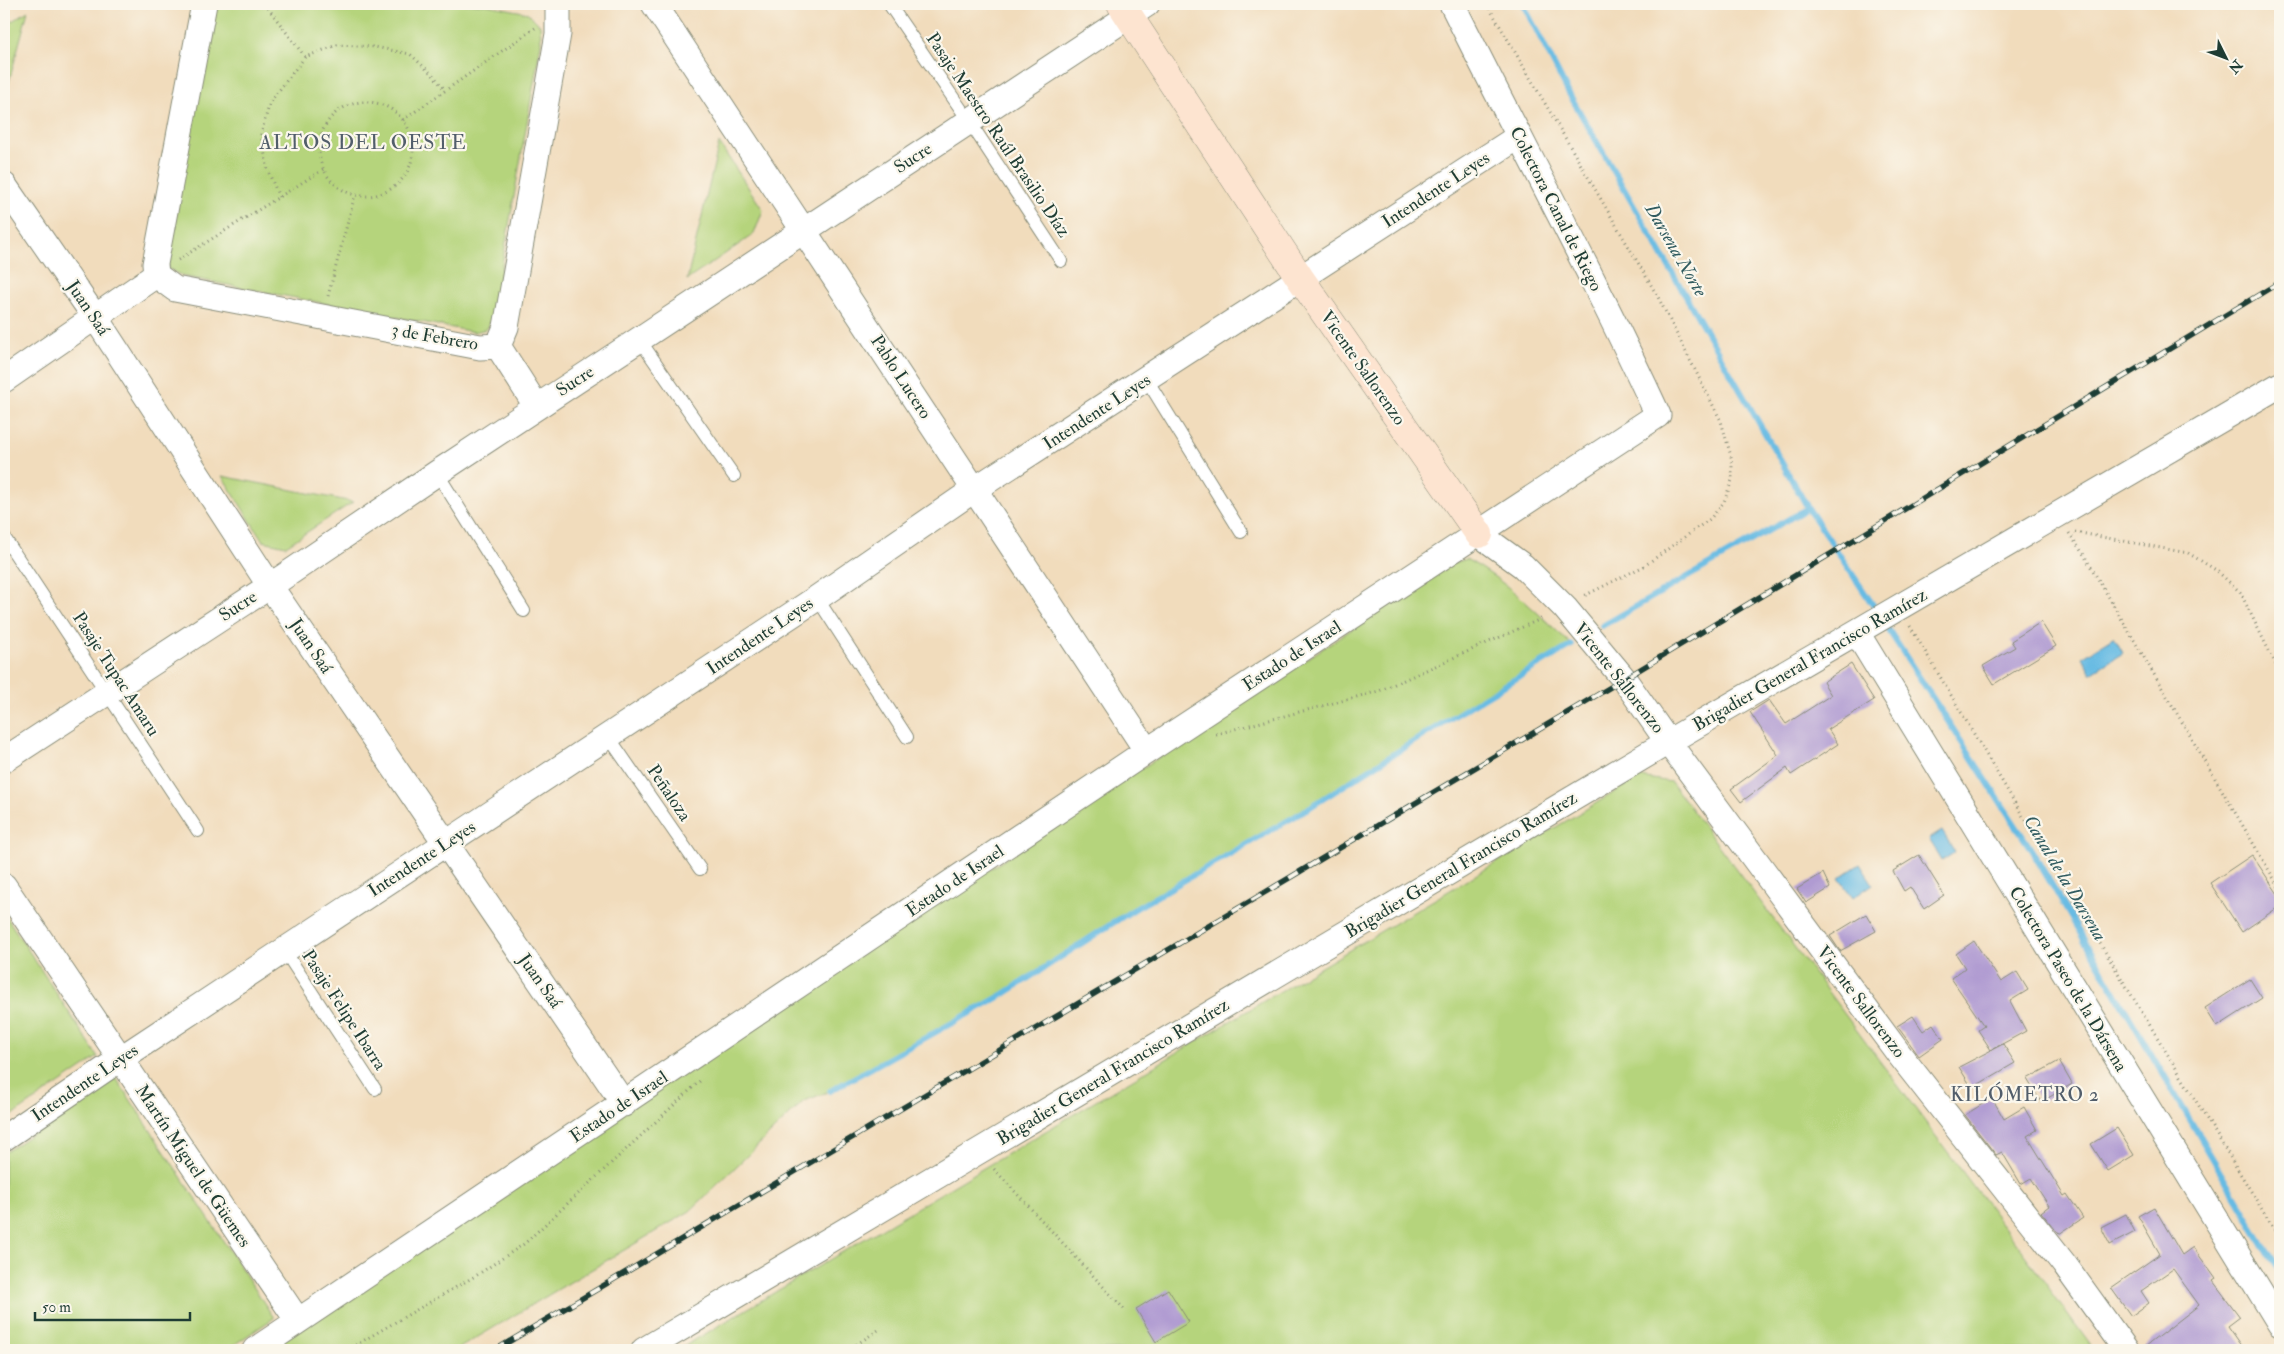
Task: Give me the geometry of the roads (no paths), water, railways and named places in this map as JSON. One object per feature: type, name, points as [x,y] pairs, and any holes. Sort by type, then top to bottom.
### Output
[{"type":"street","points":[[4,380],[165,269],[155,264],[204,4]]},
{"type":"street","name":"Pablo Lucero","points":[[654,4],[1148,751]]},
{"type":"street","name":"Colectora Canal de Riego","points":[[1452,4],[1628,350],[1658,415]]},
{"type":"street","name":"Sucre","points":[[4,760],[270,586],[437,473],[970,121],[1132,8]]},
{"type":"street","name":"Vicente Sallorenzo","points":[[1132,8],[1300,278],[1479,534],[1523,566],[1564,608],[1624,679],[1668,742],[1899,1054],[2064,1264],[2126,1350]]},
{"type":"street","name":"3 de Febrero","points":[[165,269],[175,289],[480,347],[498,346],[506,327],[558,34],[553,10]]},
{"type":"street","name":"Intendente Leyes","points":[[4,1138],[284,950],[817,598],[975,489],[1146,380],[1518,137]]},
{"type":"street","name":"Juan Saá","points":[[4,185],[95,317],[270,586],[624,1104]]},
{"type":"street","points":[[498,346],[537,407]]},
{"type":"street","name":"Brigadier General Francisco Ramírez","points":[[644,1350],[1668,742],[2280,384]]},
{"type":"street","name":"Estado de Israel","points":[[255,1350],[1148,751],[1658,415]]},
{"type":"street","name":"Colectora Paseo de la Dársena","points":[[1879,619],[2280,1324]]},
{"type":"street","name":"Martín Miguel de Güemes","points":[[4,886],[298,1321]]},
{"type":"lane","name":"Pasaje Maestro Raúl Brasilio Díaz","points":[[889,4],[970,121],[1061,261]]},
{"type":"lane","points":[[639,339],[734,476]]},
{"type":"lane","points":[[1146,380],[1241,532]]},
{"type":"lane","points":[[437,473],[524,610]]},
{"type":"lane","name":"Pasaje Tupac Amaru","points":[[4,537],[198,831]]},
{"type":"lane","points":[[817,598],[907,737]]},
{"type":"lane","name":"Peñaloza","points":[[608,736],[700,869]]},
{"type":"lane","name":"Pasaje Felipe Ibarra","points":[[284,950],[375,1089]]},
{"type":"water","points":[[2114,637],[2123,653],[2091,673],[2082,657]]},
{"type":"water","points":[[1942,831],[1955,852],[1942,861],[1929,839]]},
{"type":"water","points":[[1860,864],[1873,884],[1853,898],[1839,878]]},
{"type":"waterway","name":"Darsena Norte","points":[[1523,4],[1567,90],[1808,508],[1879,614]]},
{"type":"waterway","points":[[1602,626],[1808,508]]},
{"type":"waterway","name":"Canal de la Darsena","points":[[1884,623],[2029,846],[2280,1273]]},
{"type":"waterway","points":[[830,1091],[1004,994],[1133,910],[1299,814],[1470,706],[1572,645]]},
{"type":"railway","points":[[495,1350],[1624,679],[2280,282]]},
{"type":"district","name":"ALTOS DEL OESTE","points":[[363,142]]},
{"type":"district","name":"KILÓMETRO 2","points":[[2025,1095]]}]
